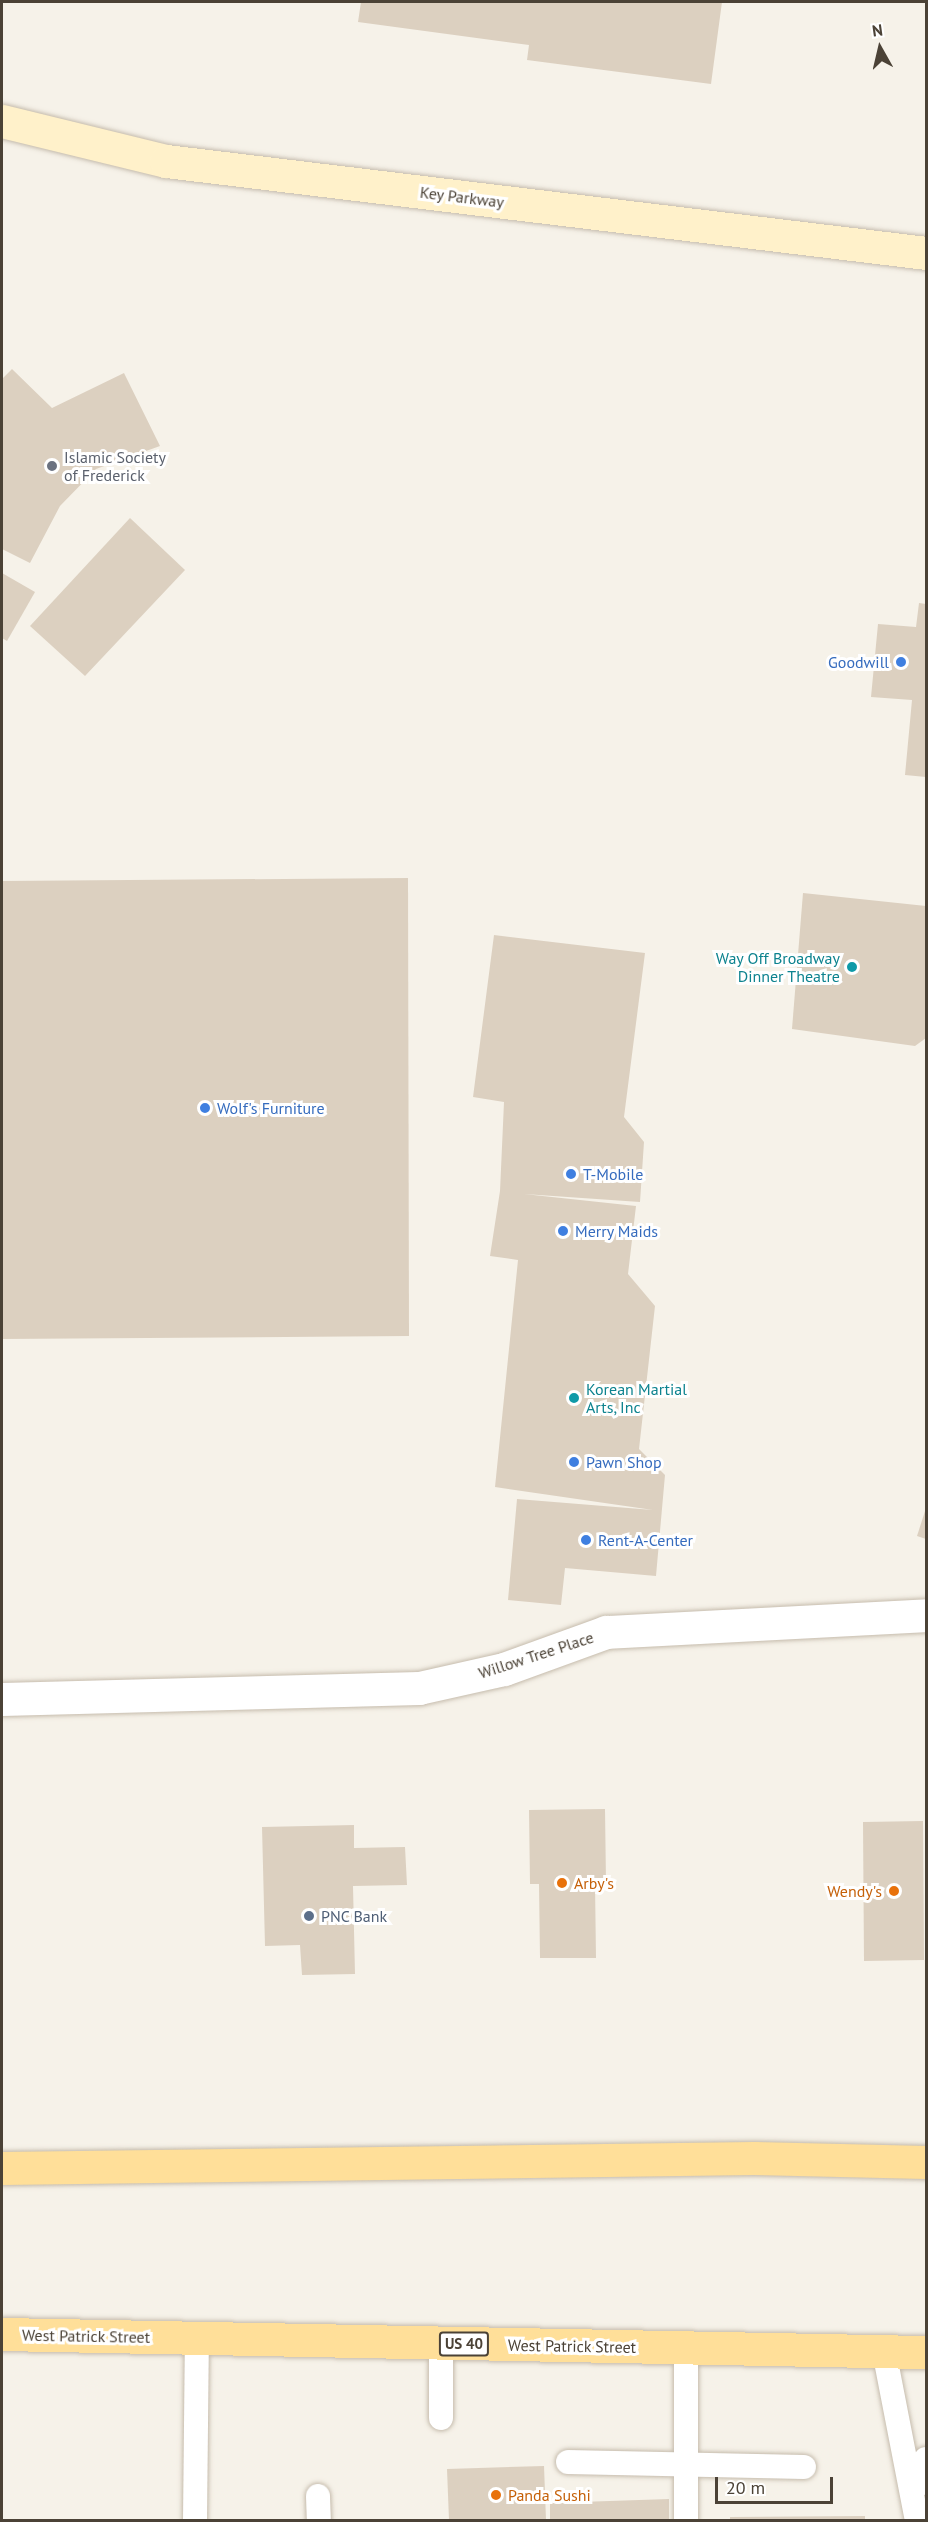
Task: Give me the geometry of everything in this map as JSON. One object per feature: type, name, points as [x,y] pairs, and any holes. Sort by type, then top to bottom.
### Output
[{"type":"main road","points":[[2,2168],[754,2158],[927,2162]]},
{"type":"main road","name":"West Patrick Street","points":[[2,2334],[927,2352]]},
{"type":"street","name":"Key Parkway","points":[[2,121],[166,161],[927,253]]},
{"type":"street","name":"Willow Tree Place","points":[[2,1699],[419,1688],[504,1669],[606,1632],[927,1615]]},
{"type":"lane","points":[[195,2520],[197,2338]]},
{"type":"lane","points":[[441,2343],[441,2418]]},
{"type":"lane","points":[[686,2348],[684,2463],[686,2520]]},
{"type":"lane","points":[[884,2352],[922,2471],[916,2520]]},
{"type":"lane","points":[[568,2462],[804,2467]]},
{"type":"lane","points":[[318,2496],[319,2520]]},
{"type":"building","points":[[361,2],[722,2],[711,84],[527,60],[529,45],[358,22]]},
{"type":"building","name":"Islamic Society of Frederick","points":[[12,369],[52,408],[124,373],[160,446],[96,469],[60,506],[30,563],[2,549],[2,379]]},
{"type":"building","points":[[130,518],[185,570],[85,676],[30,626]]},
{"type":"building","points":[[2,573],[35,592],[7,641],[2,638]]},
{"type":"building","name":"Goodwill","points":[[919,603],[926,604],[926,777],[905,775],[912,700],[871,697],[878,624],[916,627]]},
{"type":"building","name":"Wolf's Furniture","points":[[408,878],[409,1336],[2,1339],[2,881]]},
{"type":"building","name":"Way Off Broadway Dinner Theatre","points":[[803,893],[926,906],[926,1038],[915,1046],[792,1029]]},
{"type":"building","points":[[494,935],[645,953],[624,1117],[644,1142],[640,1202],[524,1194],[636,1206],[628,1274],[655,1306],[639,1449],[665,1475],[656,1576],[565,1568],[561,1605],[508,1600],[517,1499],[653,1510],[495,1487],[518,1260],[490,1256],[500,1191],[504,1102],[473,1097]]},
{"type":"building","points":[[926,1508],[926,1539],[917,1536]]},
{"type":"building","name":"Arby's","points":[[605,1809],[606,1882],[595,1883],[596,1958],[540,1958],[539,1884],[530,1884],[529,1810]]},
{"type":"building","name":"Wendy's","points":[[923,1821],[924,1960],[864,1961],[863,1822]]},
{"type":"building","name":"PNC Bank","points":[[354,1825],[354,1848],[405,1847],[407,1885],[353,1886],[355,1974],[302,1975],[300,1945],[265,1946],[262,1827]]},
{"type":"building","name":"Panda Sushi","points":[[544,2466],[546,2520],[449,2520],[447,2469]]},
{"type":"building","points":[[669,2499],[669,2520],[550,2520],[550,2503]]},
{"type":"building","points":[[865,2516],[865,2520],[730,2520],[730,2517]]},
{"type":"place","name":"Islamic Society of Frederick","points":[[52,466]]},
{"type":"place","name":"Goodwill","points":[[901,662]]},
{"type":"place","name":"Way Off Broadway Dinner Theatre","points":[[852,967]]},
{"type":"place","name":"Wolf's Furniture","points":[[205,1108]]},
{"type":"place","name":"T-Mobile","points":[[571,1174]]},
{"type":"place","name":"Merry Maids","points":[[563,1231]]},
{"type":"place","name":"Korean Martial Arts, Inc","points":[[574,1398]]},
{"type":"place","name":"Pawn Shop","points":[[574,1462]]},
{"type":"place","name":"Rent-A-Center","points":[[586,1540]]},
{"type":"place","name":"Arby's","points":[[562,1883]]},
{"type":"place","name":"Wendy's","points":[[894,1891]]},
{"type":"place","name":"PNC Bank","points":[[309,1916]]},
{"type":"place","name":"Panda Sushi","points":[[496,2495]]}]
